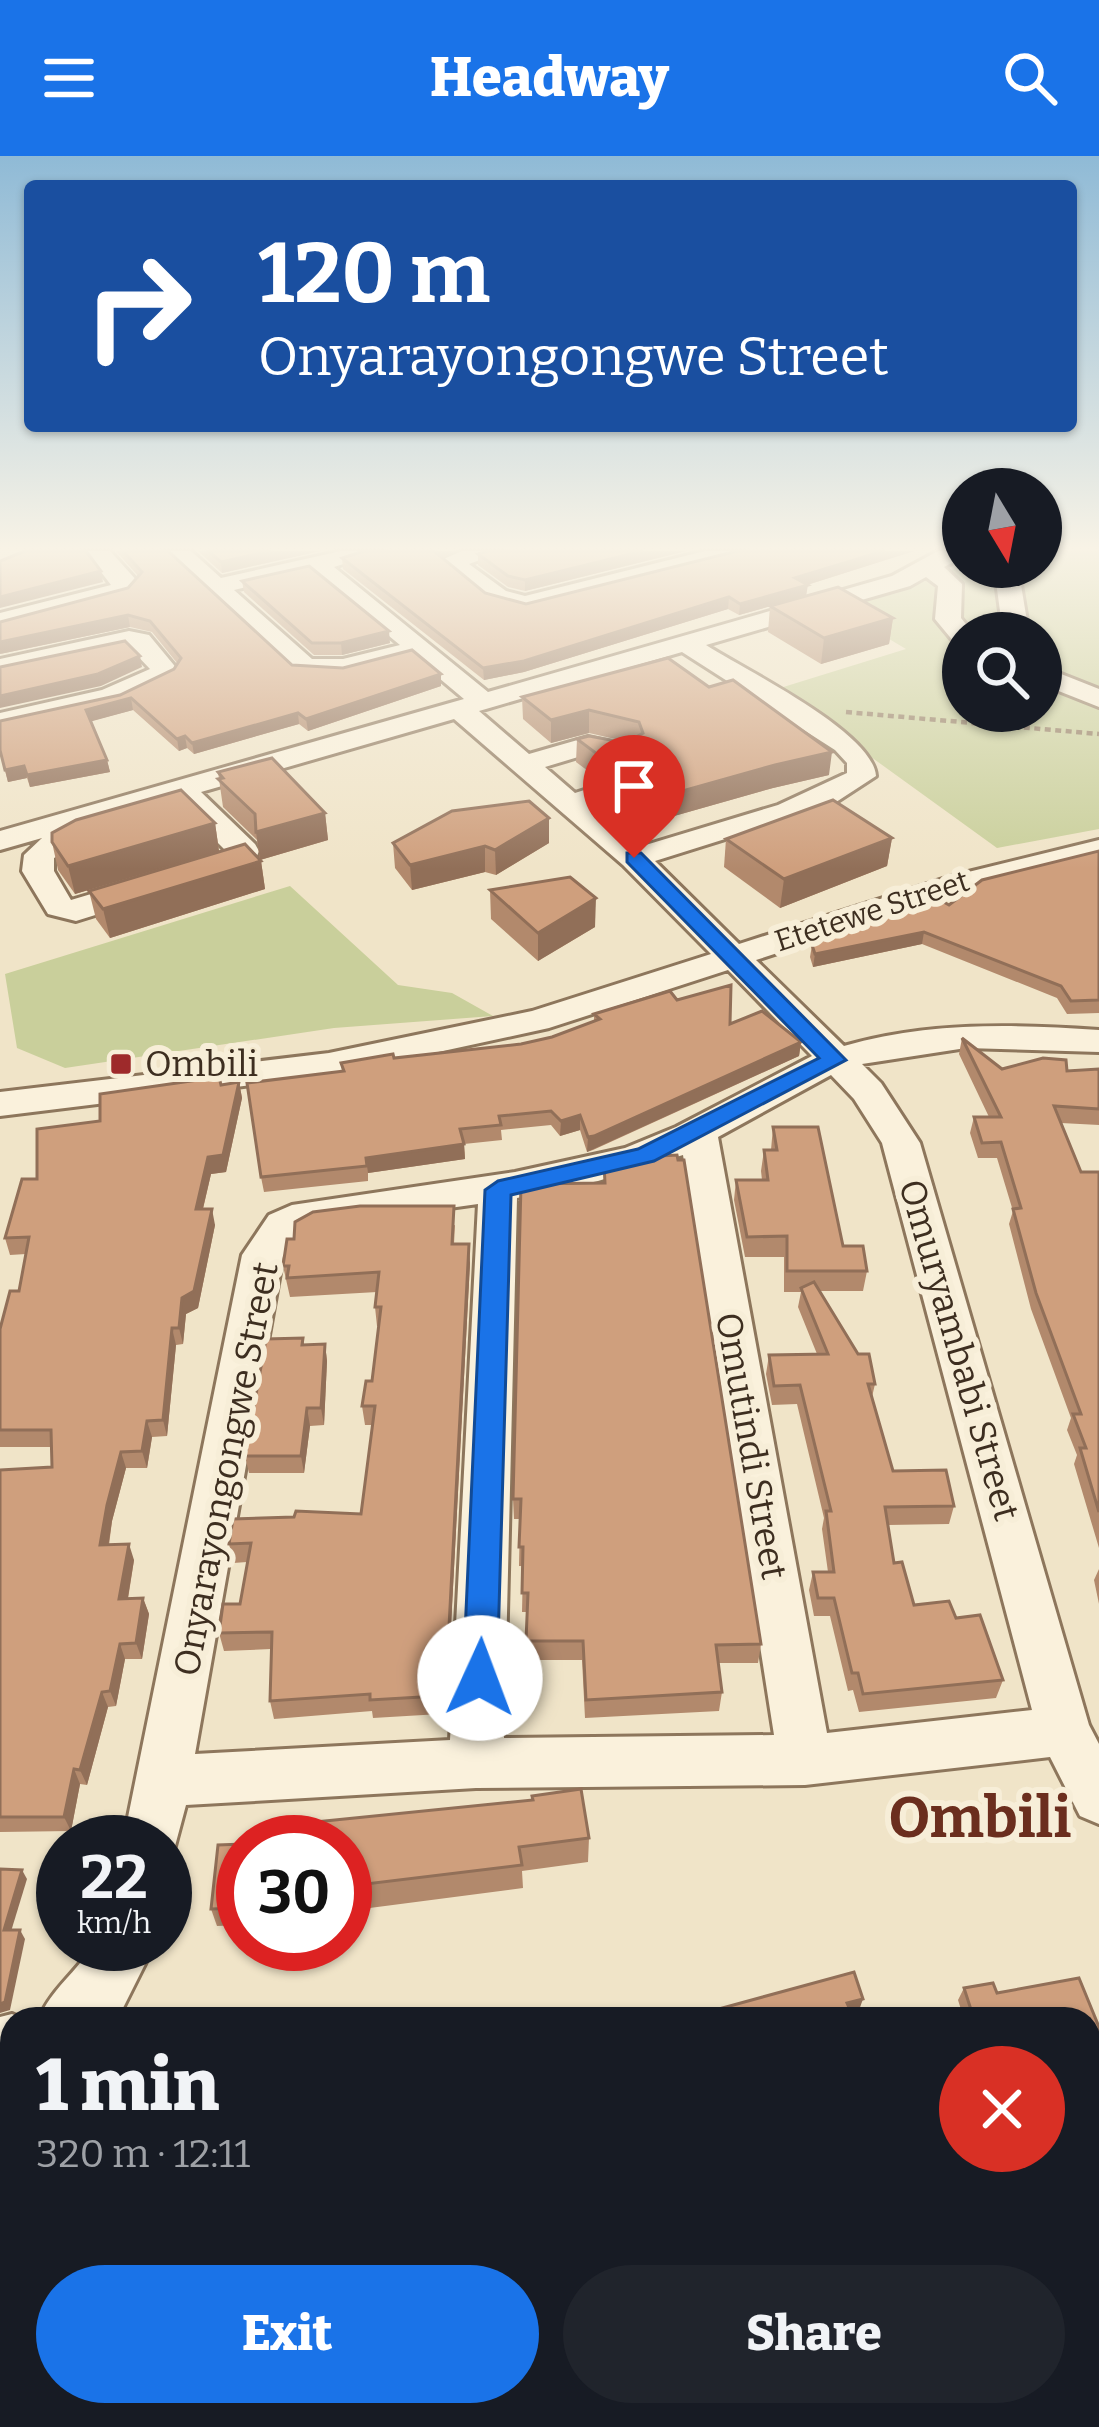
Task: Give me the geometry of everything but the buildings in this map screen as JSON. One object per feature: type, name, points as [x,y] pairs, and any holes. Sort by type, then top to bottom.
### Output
[{"type":"street","points":[[0,668],[49,657]]},
{"type":"street","points":[[0,721],[156,680],[165,670],[154,657]]},
{"type":"street","points":[[294,657],[305,667],[343,667],[384,657]]},
{"type":"street","name":"Omuryambabi Street","points":[[425,657],[525,765],[634,858],[868,1091],[901,1143],[1064,1731],[1099,1798]]},
{"type":"street","points":[[188,795],[244,850],[242,859],[76,911],[59,907],[38,871],[39,855],[57,842],[188,795],[468,703],[634,657]]},
{"type":"street","points":[[634,858],[815,801],[850,788],[862,776],[860,763],[844,744],[707,657]]},
{"type":"street","points":[[1062,683],[1099,699]]},
{"type":"street","points":[[525,765],[602,743],[624,753]]},
{"type":"street","points":[[571,804],[612,790]]},
{"type":"street","points":[[0,841],[188,795]]},
{"type":"street","name":"Etetewe Street","points":[[0,1104],[332,1064],[368,1051],[562,1014],[939,888],[1099,849]]},
{"type":"street","name":"Onyarayongongwe Street","points":[[158,1815],[262,1255],[284,1225],[305,1215],[498,1190],[626,1161],[698,1132],[834,1060],[913,1042],[980,1037],[1099,1041]]},
{"type":"street","name":"Etetewe Street","points":[[0,1090],[333,1048],[368,1051]]},
{"type":"street","name":"Omutindi Street","points":[[698,1132],[805,1760]]},
{"type":"street","points":[[476,1762],[498,1190]]},
{"type":"street","points":[[166,1781],[476,1762],[805,1760],[1064,1731]]},
{"type":"street","points":[[82,2007],[111,1971]]},
{"type":"path","points":[[778,702],[866,715],[1099,734]]},
{"type":"green space","points":[[880,657],[942,657],[942,732],[1062,732],[1062,657],[1099,657],[1099,829],[997,848],[777,689]]},
{"type":"green space","points":[[290,886],[398,985],[452,993],[493,1016],[334,1028],[65,1068],[17,1048],[5,974]]},
{"type":"place","name":"Ombili","points":[[121,1064]]},
{"type":"district","name":"Ombili","points":[[980,1818]]},
{"type":"route","points":[[480,1678],[498,1190],[645,1156],[834,1060],[634,858]]}]
